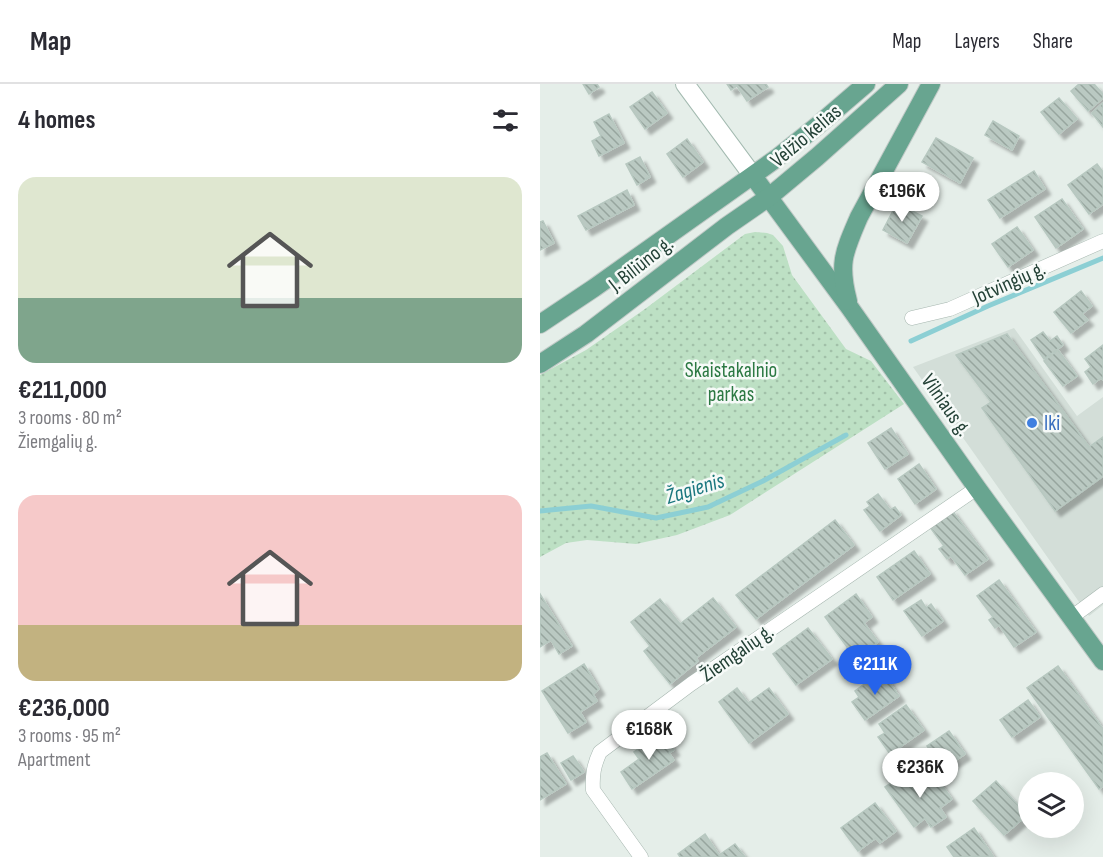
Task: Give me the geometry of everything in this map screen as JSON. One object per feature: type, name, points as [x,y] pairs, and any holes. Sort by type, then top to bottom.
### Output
[{"type":"main road","points":[[685,84],[753,176]]},
{"type":"main road","name":"Velžio kelias","points":[[753,176],[866,84]]},
{"type":"main road","name":"Velžio kelias","points":[[769,196],[899,84]]},
{"type":"main road","points":[[850,308],[842,270],[850,238],[932,84]]},
{"type":"main road","name":"Vilniaus g.","points":[[753,176],[1103,661]]},
{"type":"main road","name":"J. Biliūno g.","points":[[540,324],[753,176]]},
{"type":"main road","name":"J. Biliūno g.","points":[[540,364],[586,334],[769,196]]},
{"type":"street","name":"Jotvingių g.","points":[[912,318],[950,309],[1103,241]]},
{"type":"street","name":"Žiemgalių g.","points":[[641,857],[593,790],[592,777],[600,752],[701,677],[976,488]]},
{"type":"street","points":[[1072,617],[1103,594]]},
{"type":"shaded area","points":[[1014,328],[1077,416],[1103,397],[1103,605],[1089,616],[913,367]]},
{"type":"green space","name":"Skaistakalnio parkas","points":[[755,232],[773,235],[783,246],[792,275],[846,349],[871,361],[904,404],[730,515],[677,535],[636,544],[587,540],[566,543],[540,557],[540,375],[586,350],[745,234]]},
{"type":"building","points":[[583,84],[597,84],[599,87],[589,94]]},
{"type":"building","points":[[727,84],[766,84],[768,87],[747,101],[737,86],[731,90]]},
{"type":"building","points":[[1079,84],[1094,84],[1103,94],[1103,98],[1088,111],[1071,91]]},
{"type":"building","points":[[652,92],[667,113],[645,129],[630,107]]},
{"type":"building","points":[[1059,98],[1077,119],[1059,134],[1041,112]]},
{"type":"building","points":[[1103,103],[1103,127],[1092,113]]},
{"type":"building","points":[[609,114],[624,143],[599,156],[592,141],[601,136],[594,122]]},
{"type":"building","points":[[993,121],[1019,136],[1012,150],[985,135]]},
{"type":"building","points":[[936,138],[973,158],[960,183],[922,162]]},
{"type":"building","points":[[687,139],[703,162],[683,177],[667,154]]},
{"type":"building","points":[[640,157],[650,177],[637,185],[626,164]]},
{"type":"building","points":[[1097,164],[1103,172],[1103,204],[1089,214],[1068,185]]},
{"type":"building","points":[[1034,171],[1045,189],[1000,218],[988,200]]},
{"type":"building","points":[[627,190],[634,205],[586,230],[578,216]]},
{"type":"building","points":[[1062,199],[1083,229],[1056,248],[1035,217]]},
{"type":"building","points":[[897,203],[922,216],[907,243],[883,230]]},
{"type":"building","points":[[543,221],[554,243],[540,250],[540,222]]},
{"type":"building","points":[[1017,227],[1033,250],[1008,267],[992,244]]},
{"type":"building","points":[[1081,291],[1092,306],[1082,314],[1088,320],[1071,333],[1054,312]]},
{"type":"building","points":[[1043,332],[1050,341],[1057,336],[1063,345],[1044,359],[1031,340]]},
{"type":"building","name":"Iki","points":[[1007,334],[1089,447],[1103,437],[1103,476],[1055,511],[982,408],[991,402],[956,355]]},
{"type":"building","points":[[1103,345],[1103,380],[1101,378],[1093,384],[1085,372],[1091,367],[1085,359]]},
{"type":"building","points":[[1058,350],[1077,376],[1063,386],[1044,361]]},
{"type":"building","points":[[891,428],[908,454],[885,469],[868,443]]},
{"type":"building","points":[[919,464],[936,489],[915,504],[898,479]]},
{"type":"building","points":[[878,494],[890,510],[895,507],[901,515],[880,531],[864,510],[870,506],[867,502]]},
{"type":"building","points":[[951,509],[988,559],[965,575],[951,556],[947,559],[939,549],[944,546],[929,526]]},
{"type":"building","points":[[835,520],[854,545],[756,619],[736,595]]},
{"type":"building","points":[[914,551],[930,574],[893,600],[877,577]]},
{"type":"building","points":[[999,580],[1036,632],[1014,647],[999,625],[995,628],[989,620],[993,617],[977,596]]},
{"type":"building","points":[[540,594],[572,646],[559,654],[551,640],[540,647]]},
{"type":"building","points":[[856,594],[872,617],[864,623],[878,642],[855,658],[825,617]]},
{"type":"building","points":[[713,598],[736,627],[696,658],[698,661],[670,684],[644,651],[650,646],[631,622],[660,599],[680,624]]},
{"type":"building","points":[[921,600],[926,608],[931,604],[943,621],[922,636],[904,611]]},
{"type":"building","points":[[808,628],[832,659],[796,685],[773,654]]},
{"type":"building","points":[[584,664],[599,689],[593,694],[597,701],[580,712],[586,722],[568,733],[542,691]]},
{"type":"building","points":[[1058,666],[1103,729],[1103,786],[1099,789],[1027,688]]},
{"type":"building","points":[[882,671],[899,696],[865,720],[852,702],[859,697],[855,691]]},
{"type":"building","points":[[737,688],[748,703],[769,688],[788,714],[749,743],[719,702]]},
{"type":"building","points":[[1028,700],[1040,717],[1012,737],[1000,720]]},
{"type":"building","points":[[906,705],[924,730],[890,754],[878,737],[885,733],[879,724]]},
{"type":"building","points":[[949,731],[965,754],[943,769],[927,746]]},
{"type":"building","points":[[657,736],[660,740],[665,737],[674,750],[669,753],[674,760],[632,789],[621,772],[639,759],[634,752]]},
{"type":"building","points":[[547,753],[566,784],[540,800],[540,757]]},
{"type":"building","points":[[573,756],[584,772],[571,780],[561,763]]},
{"type":"building","points":[[932,772],[952,799],[940,808],[946,817],[931,827],[925,818],[914,827],[885,787],[903,775],[911,787]]},
{"type":"building","points":[[996,781],[1018,805],[1018,823],[1004,835],[973,801]]},
{"type":"building","points":[[875,803],[896,831],[880,843],[876,838],[858,851],[841,828]]},
{"type":"building","points":[[974,828],[993,856],[954,857],[947,847]]},
{"type":"building","points":[[705,834],[719,855],[735,844],[745,857],[680,857],[678,854]]},
{"type":"waterway","name":"Žagienis","points":[[911,341],[1103,258]]},
{"type":"waterway","name":"Žagienis","points":[[540,511],[591,506],[656,518],[708,507],[763,481],[846,435]]},
{"type":"place","name":"Iki","points":[[1032,423]]}]
